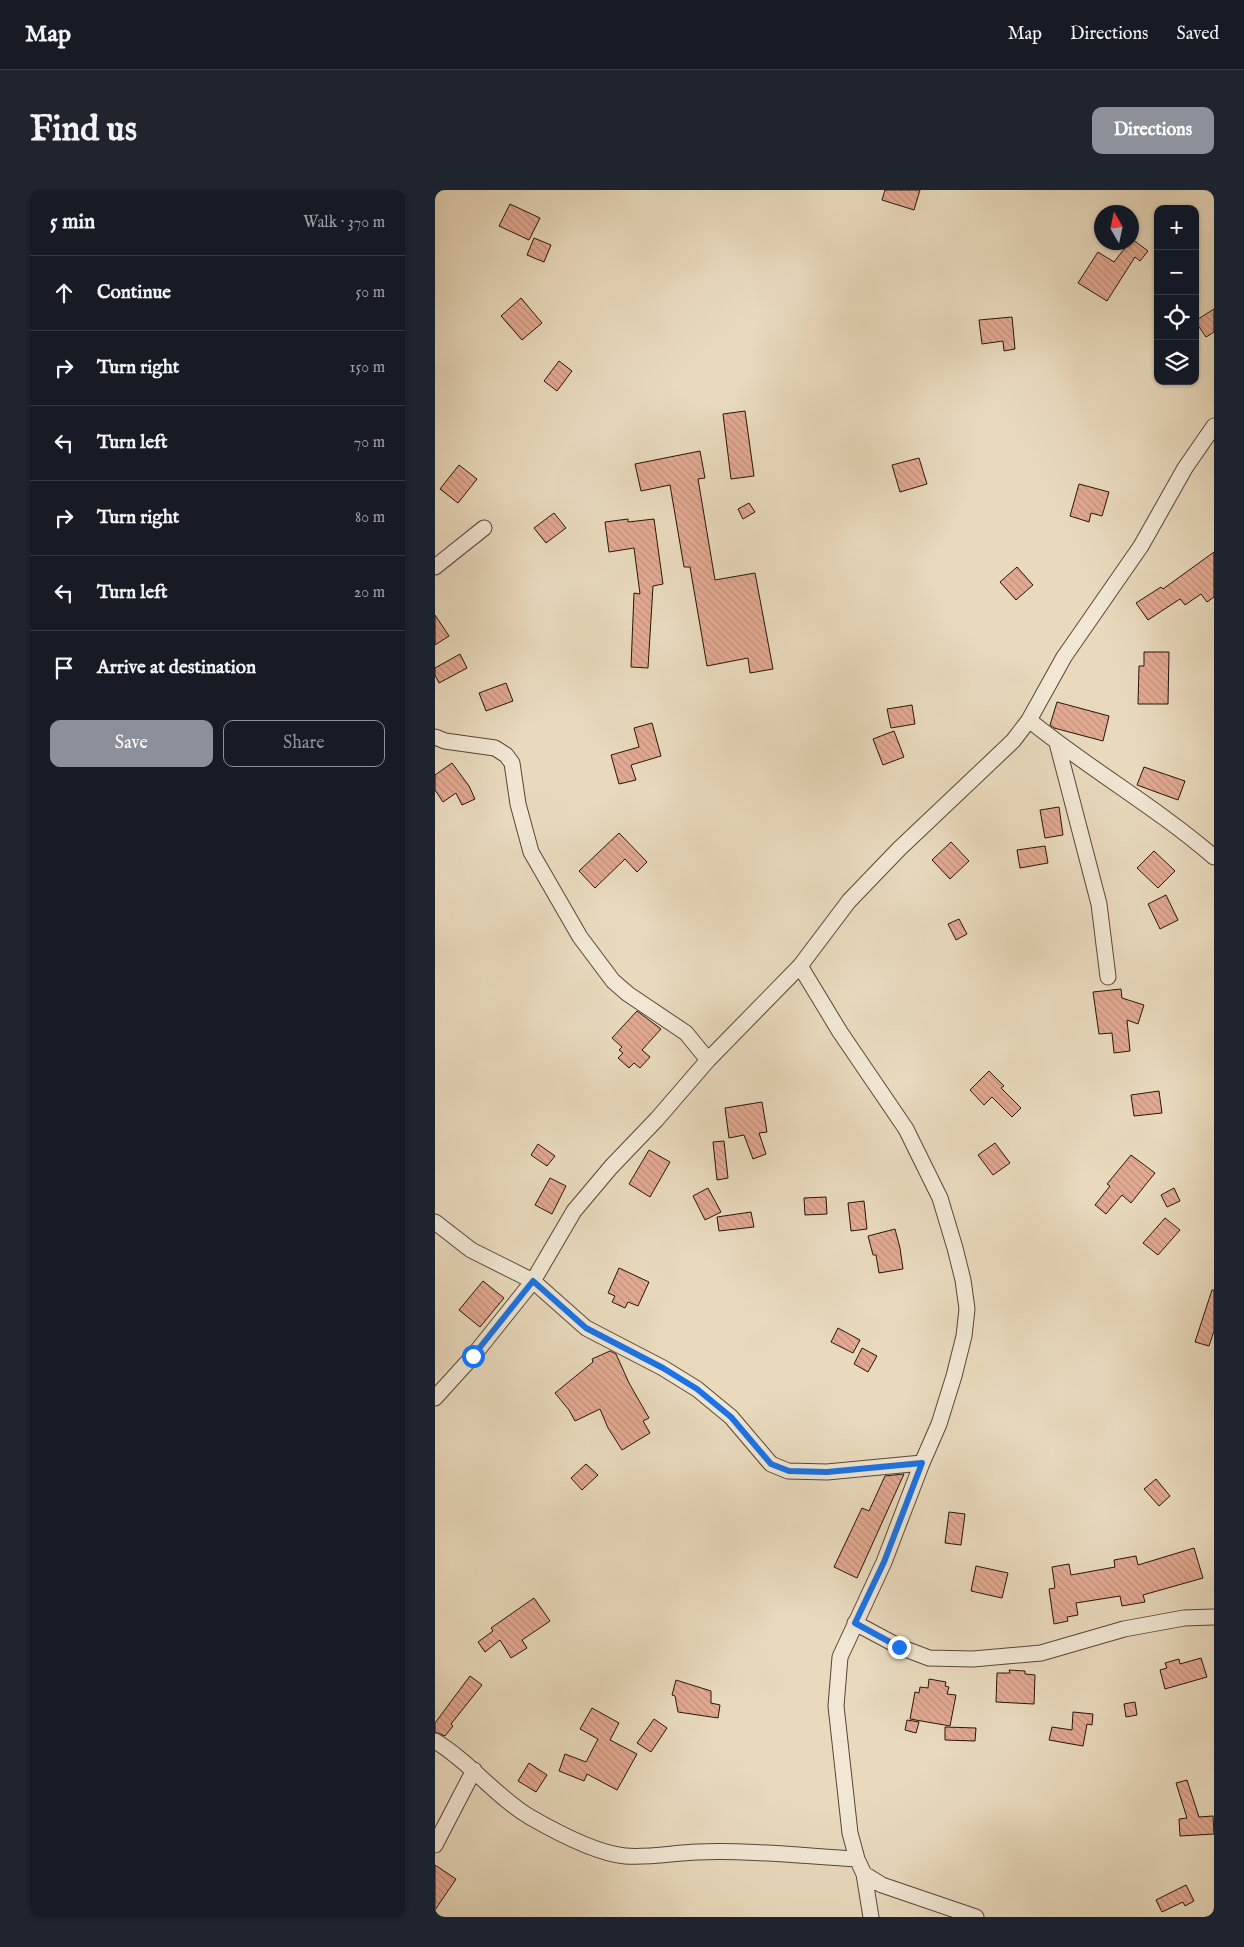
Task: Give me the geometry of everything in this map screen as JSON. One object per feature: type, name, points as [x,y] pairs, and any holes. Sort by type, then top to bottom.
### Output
[{"type":"street","points":[[435,1398],[473,1356],[533,1281],[574,1210],[611,1167],[657,1119],[709,1060],[800,966],[849,901],[899,849],[1013,741],[1029,720],[1064,657],[1141,546],[1185,468],[1214,426]]},
{"type":"street","points":[[435,567],[484,528]]},
{"type":"street","points":[[1029,720],[1057,743],[1188,834],[1214,857]]},
{"type":"street","points":[[435,737],[445,741],[495,748],[506,754],[512,763],[518,804],[531,852],[580,937],[613,982],[686,1033],[709,1060]]},
{"type":"street","points":[[1057,743],[1099,904],[1108,977]]},
{"type":"street","points":[[800,966],[840,1032],[906,1129],[940,1198],[963,1280],[967,1309],[964,1336],[955,1376],[939,1424],[884,1562],[840,1657],[836,1706],[850,1833],[857,1859],[865,1874],[871,1917]]},
{"type":"street","points":[[435,1222],[471,1250],[533,1281],[586,1328],[663,1368],[697,1389],[731,1417],[771,1464],[789,1471],[827,1472],[922,1463]]},
{"type":"street","points":[[855,1623],[899,1647],[929,1658],[973,1659],[1041,1653],[1125,1629],[1184,1618],[1214,1617]]},
{"type":"street","points":[[435,1741],[452,1751],[501,1795],[529,1816],[602,1851],[625,1856],[697,1852],[759,1853],[857,1859]]},
{"type":"street","points":[[435,1846],[474,1770]]},
{"type":"street","points":[[865,1874],[882,1886],[976,1917]]},
{"type":"building","points":[[885,190],[920,190],[914,210],[882,200]]},
{"type":"building","points":[[510,204],[540,218],[529,240],[499,226]]},
{"type":"building","points":[[534,238],[551,245],[544,262],[527,255]]},
{"type":"building","points":[[1139,244],[1148,251],[1140,261],[1135,257],[1107,301],[1078,283],[1098,252],[1114,262],[1123,250],[1139,250]]},
{"type":"building","points":[[521,298],[542,323],[522,340],[501,316]]},
{"type":"building","points":[[1214,309],[1214,332],[1206,337],[1199,327],[1199,318]]},
{"type":"building","points":[[1012,317],[1015,349],[1004,351],[1003,341],[982,344],[979,320]]},
{"type":"building","points":[[559,361],[572,371],[557,391],[544,381]]},
{"type":"building","points":[[745,411],[754,476],[731,479],[723,414]]},
{"type":"building","points":[[700,451],[705,478],[698,479],[715,580],[755,573],[773,669],[750,673],[748,658],[707,666],[690,567],[684,567],[670,485],[641,491],[635,464]]},
{"type":"building","points":[[919,458],[927,484],[900,492],[892,465]]},
{"type":"building","points":[[459,465],[477,479],[458,503],[440,489]]},
{"type":"building","points":[[1079,484],[1109,492],[1102,516],[1091,513],[1089,522],[1070,516]]},
{"type":"building","points":[[749,503],[755,512],[743,519],[738,509]]},
{"type":"building","points":[[554,513],[566,528],[546,543],[534,528]]},
{"type":"building","points":[[628,519],[628,522],[654,519],[663,584],[653,586],[648,668],[631,667],[634,593],[640,594],[634,548],[609,552],[605,522]]},
{"type":"building","points":[[1214,552],[1214,597],[1207,602],[1201,594],[1185,605],[1180,599],[1148,620],[1136,603],[1161,587],[1163,589]]},
{"type":"building","points":[[1017,567],[1033,585],[1016,600],[1000,582]]},
{"type":"building","points":[[435,615],[449,636],[435,645]]},
{"type":"building","points":[[1144,652],[1169,652],[1168,704],[1138,704],[1139,666],[1144,666]]},
{"type":"building","points":[[460,654],[467,668],[439,683],[435,675],[435,668]]},
{"type":"building","points":[[506,683],[513,701],[486,711],[479,693]]},
{"type":"building","points":[[1057,702],[1109,716],[1103,741],[1054,728],[1050,725]]},
{"type":"building","points":[[912,705],[915,724],[891,728],[887,709]]},
{"type":"building","points":[[652,723],[661,756],[631,765],[636,780],[619,784],[611,755],[639,747],[634,728]]},
{"type":"building","points":[[894,731],[904,757],[883,765],[873,739]]},
{"type":"building","points":[[452,763],[469,786],[475,799],[462,805],[456,793],[443,802],[435,790],[435,775]]},
{"type":"building","points":[[1144,767],[1185,781],[1178,800],[1137,785]]},
{"type":"building","points":[[1059,807],[1063,835],[1045,838],[1040,810]]},
{"type":"building","points":[[619,833],[647,862],[637,872],[625,859],[595,888],[579,871]]},
{"type":"building","points":[[951,842],[969,861],[950,879],[932,860]]},
{"type":"building","points":[[1045,846],[1048,863],[1020,868],[1017,850]]},
{"type":"building","points":[[1154,851],[1175,871],[1158,888],[1137,868]]},
{"type":"building","points":[[1166,895],[1178,920],[1160,929],[1148,904]]},
{"type":"building","points":[[959,919],[967,934],[956,940],[948,924]]},
{"type":"building","points":[[1121,989],[1122,998],[1144,1005],[1138,1024],[1127,1020],[1130,1051],[1114,1053],[1112,1033],[1099,1034],[1093,992]]},
{"type":"building","points":[[637,1011],[661,1029],[642,1050],[650,1057],[640,1068],[634,1063],[629,1068],[618,1058],[623,1053],[619,1050],[622,1047],[612,1038]]},
{"type":"building","points":[[989,1071],[1004,1086],[1001,1088],[1021,1108],[1012,1117],[992,1097],[984,1105],[970,1090]]},
{"type":"building","points":[[1159,1091],[1162,1113],[1134,1116],[1131,1095]]},
{"type":"building","points":[[762,1102],[767,1132],[759,1133],[766,1154],[753,1159],[744,1135],[729,1138],[725,1108]]},
{"type":"building","points":[[724,1141],[728,1178],[717,1180],[713,1142]]},
{"type":"building","points":[[995,1143],[1010,1163],[993,1175],[978,1155]]},
{"type":"building","points":[[538,1144],[555,1156],[547,1166],[531,1155]]},
{"type":"building","points":[[649,1150],[670,1162],[650,1197],[629,1184]]},
{"type":"building","points":[[1131,1155],[1155,1173],[1131,1203],[1122,1195],[1106,1214],[1095,1205],[1110,1186],[1107,1184]]},
{"type":"building","points":[[550,1178],[566,1186],[552,1214],[535,1205]]},
{"type":"building","points":[[708,1188],[721,1212],[705,1220],[693,1196]]},
{"type":"building","points":[[1174,1188],[1180,1201],[1167,1207],[1161,1195]]},
{"type":"building","points":[[826,1197],[827,1214],[805,1215],[804,1198]]},
{"type":"building","points":[[864,1201],[867,1229],[851,1231],[848,1203]]},
{"type":"building","points":[[751,1212],[754,1227],[719,1231],[717,1217]]},
{"type":"building","points":[[1165,1218],[1180,1230],[1158,1255],[1143,1243]]},
{"type":"building","points":[[895,1229],[903,1269],[879,1273],[876,1255],[873,1255],[868,1236]]},
{"type":"building","points":[[619,1268],[649,1282],[638,1306],[628,1302],[625,1308],[612,1302],[615,1296],[608,1293]]},
{"type":"building","points":[[483,1281],[504,1298],[480,1327],[459,1310]]},
{"type":"building","points":[[1212,1290],[1214,1290],[1214,1331],[1209,1346],[1195,1342]]},
{"type":"building","points":[[838,1328],[860,1340],[853,1353],[831,1342]]},
{"type":"building","points":[[862,1348],[877,1356],[868,1372],[854,1364]]},
{"type":"building","points":[[610,1351],[616,1354],[629,1383],[649,1418],[643,1421],[650,1433],[622,1450],[608,1428],[600,1409],[575,1421],[569,1410],[555,1393],[593,1362],[592,1359]]},
{"type":"building","points":[[586,1464],[598,1475],[582,1490],[571,1478]]},
{"type":"building","points":[[904,1474],[857,1578],[834,1567],[862,1508],[869,1511],[885,1476]]},
{"type":"building","points":[[1156,1479],[1170,1496],[1159,1506],[1144,1489]]},
{"type":"building","points":[[949,1512],[965,1514],[961,1545],[945,1543]]},
{"type":"building","points":[[1194,1548],[1203,1578],[1143,1595],[1145,1602],[1122,1606],[1120,1596],[1076,1603],[1078,1615],[1067,1617],[1068,1621],[1054,1624],[1049,1589],[1055,1588],[1052,1567],[1069,1564],[1071,1575],[1115,1567],[1114,1560],[1136,1556],[1138,1565]]},
{"type":"building","points":[[976,1566],[1008,1573],[1002,1598],[971,1591]]},
{"type":"building","points":[[534,1598],[550,1621],[522,1640],[527,1648],[511,1658],[500,1640],[485,1652],[478,1642],[493,1631],[491,1628]]},
{"type":"building","points":[[1201,1658],[1207,1677],[1165,1689],[1160,1670],[1167,1668],[1165,1663],[1179,1659],[1180,1664]]},
{"type":"building","points":[[1009,1670],[1025,1671],[1025,1674],[1035,1675],[1034,1704],[996,1702],[997,1673],[1010,1673]]},
{"type":"building","points":[[470,1676],[482,1685],[451,1724],[453,1726],[445,1736],[435,1732],[435,1723]]},
{"type":"building","points":[[929,1679],[946,1682],[945,1686],[949,1687],[947,1694],[956,1695],[950,1726],[910,1719],[915,1692],[919,1693],[920,1687],[928,1688]]},
{"type":"building","points":[[676,1680],[711,1691],[711,1703],[720,1705],[718,1718],[678,1712],[675,1696],[672,1695]]},
{"type":"building","points":[[1135,1702],[1137,1715],[1126,1717],[1124,1704]]},
{"type":"building","points":[[592,1708],[619,1723],[610,1740],[637,1754],[617,1790],[587,1774],[584,1781],[559,1771],[565,1754],[586,1762],[598,1739],[580,1729]]},
{"type":"building","points":[[1073,1712],[1093,1714],[1092,1725],[1087,1724],[1083,1746],[1049,1740],[1052,1727],[1072,1730]]},
{"type":"building","points":[[654,1719],[667,1728],[651,1752],[637,1743]]},
{"type":"building","points":[[907,1720],[919,1722],[916,1733],[905,1730]]},
{"type":"building","points":[[945,1727],[976,1728],[975,1741],[945,1740]]},
{"type":"building","points":[[529,1763],[547,1775],[536,1792],[518,1781]]},
{"type":"building","points":[[1187,1780],[1199,1817],[1213,1816],[1214,1834],[1180,1836],[1179,1819],[1187,1818],[1176,1783]]},
{"type":"building","points":[[435,1865],[456,1879],[435,1910]]},
{"type":"building","points":[[1186,1885],[1194,1901],[1185,1906],[1183,1902],[1162,1912],[1156,1900]]},
{"type":"route","points":[[473,1356],[533,1281],[586,1328],[663,1368],[697,1389],[731,1417],[771,1464],[789,1471],[827,1472],[922,1463],[884,1562],[855,1623],[899,1647]]}]
